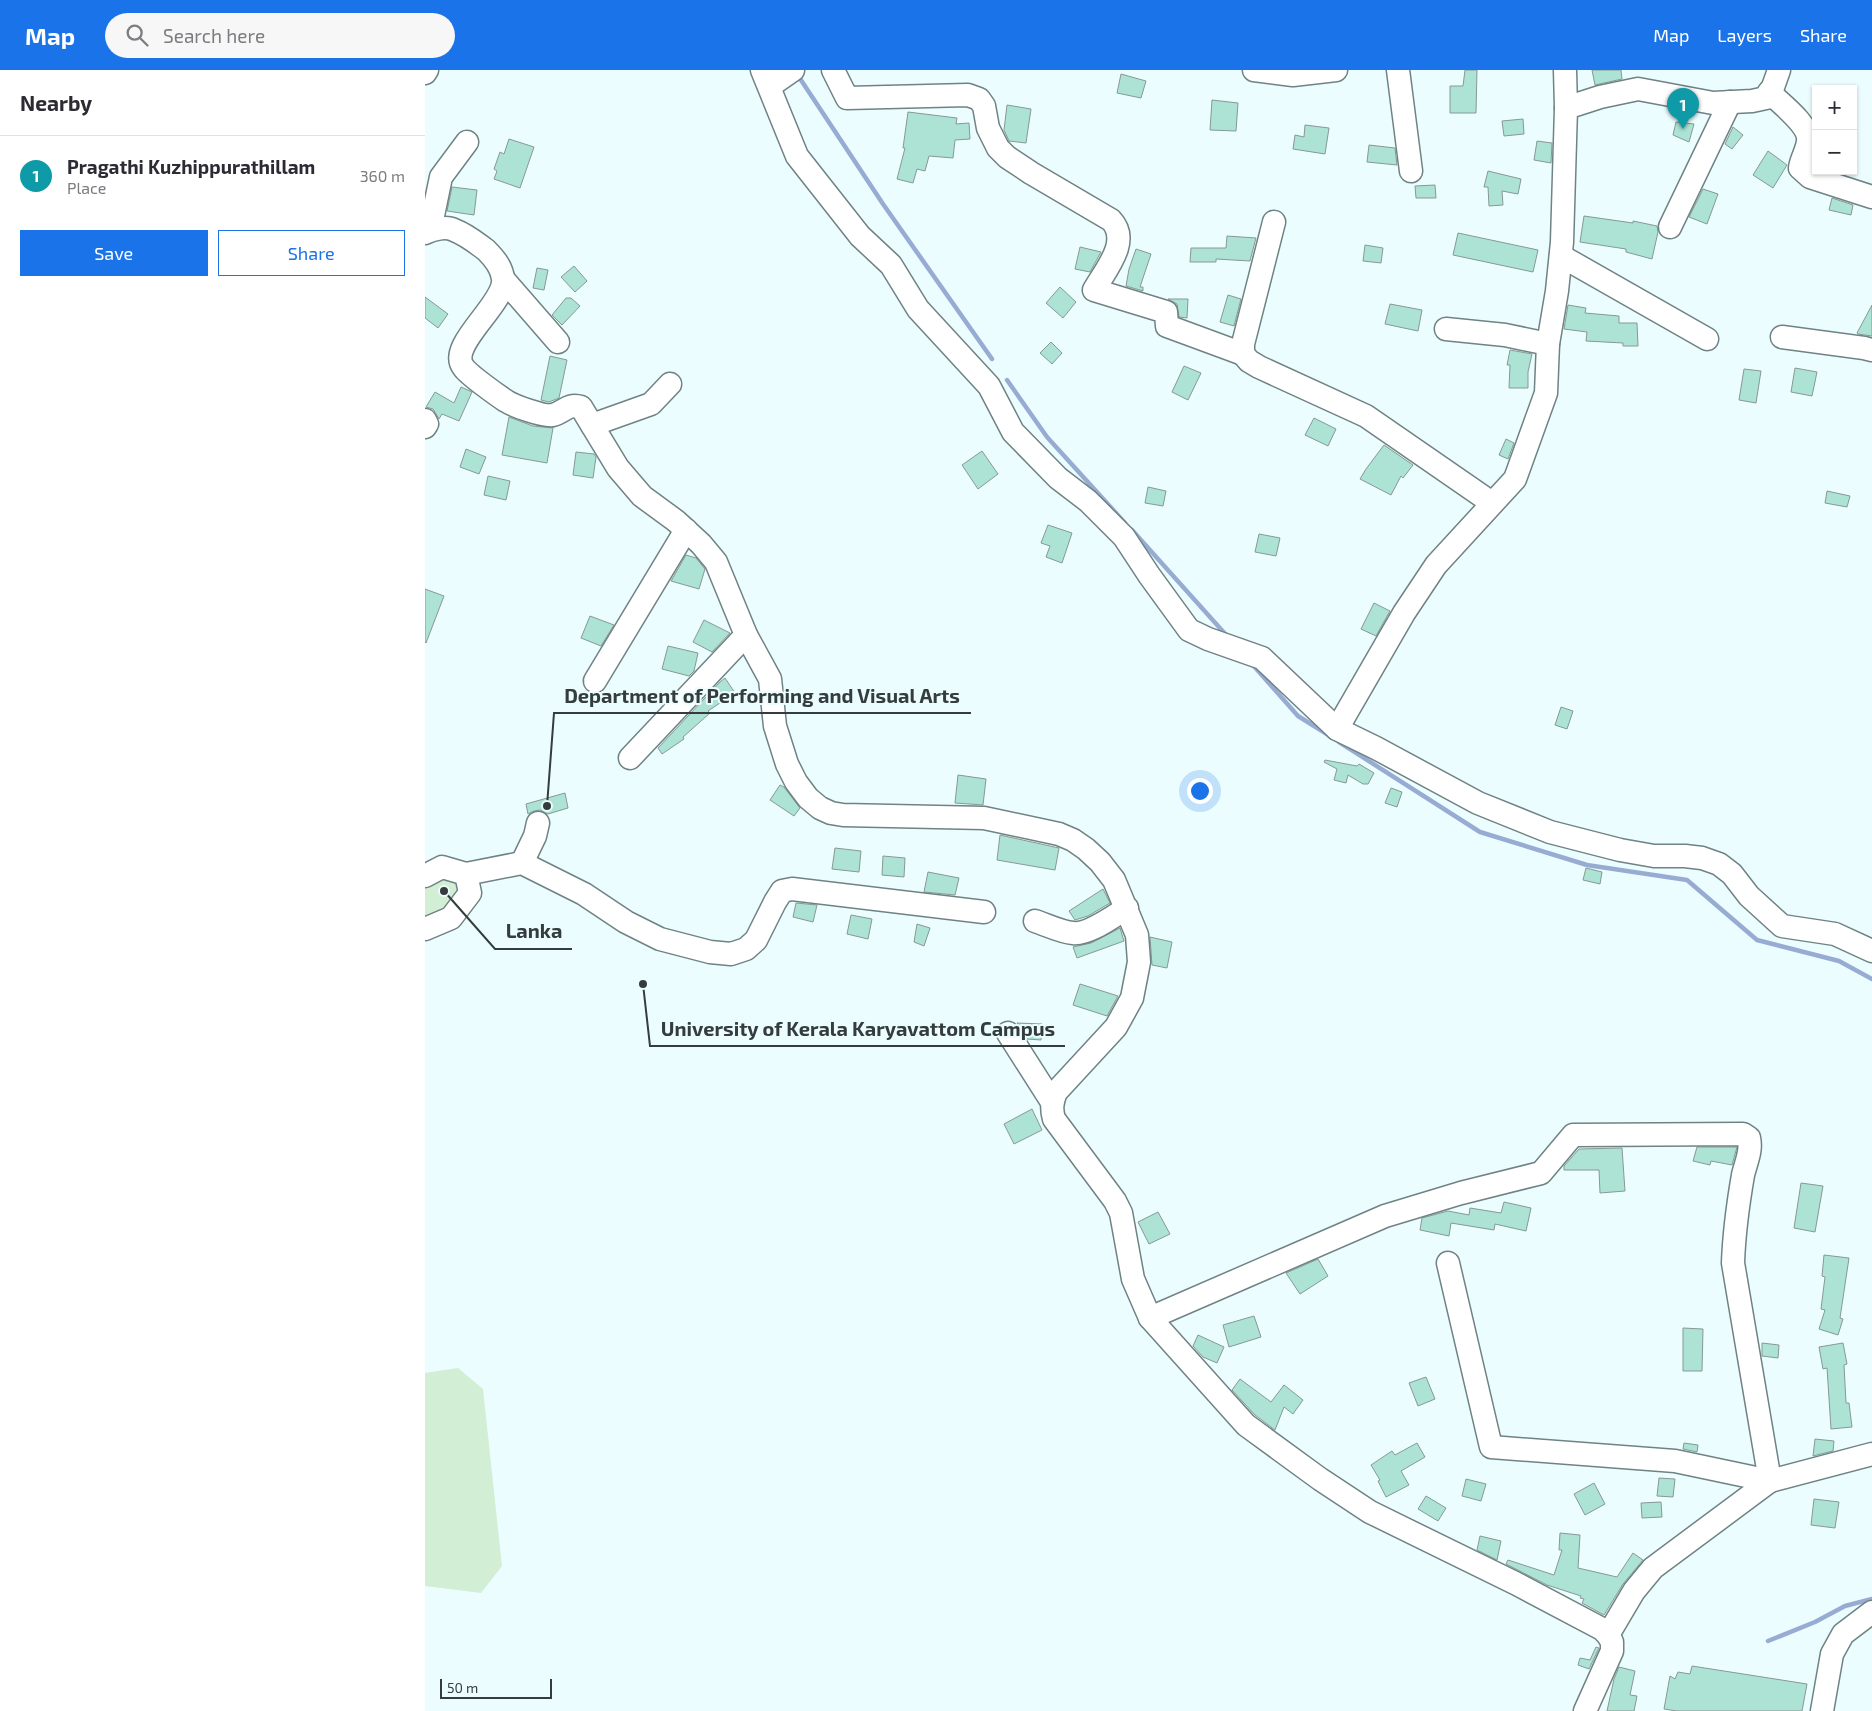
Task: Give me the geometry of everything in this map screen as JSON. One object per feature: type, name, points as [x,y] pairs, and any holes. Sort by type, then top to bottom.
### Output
[{"type":"street","points":[[833,70],[847,98],[969,96],[979,99],[984,106],[988,128],[998,148],[1007,157],[1111,220],[1117,226],[1120,237],[1116,250],[1094,290],[1166,312],[1167,326],[1243,354],[1249,361],[1259,367],[1365,416],[1493,503]]},
{"type":"street","points":[[1254,70],[1293,76],[1336,70]]},
{"type":"street","points":[[1398,70],[1411,171]]},
{"type":"street","points":[[1337,729],[1404,613],[1435,565],[1515,479],[1546,393],[1548,344],[1561,256],[1566,108],[1565,70]]},
{"type":"street","points":[[1566,108],[1599,96],[1638,90],[1713,103],[1752,102],[1766,98],[1773,87],[1779,70]]},
{"type":"street","points":[[778,75],[797,156],[860,236],[891,265],[918,308],[989,386],[1013,432],[1058,478],[1088,501],[1124,537],[1189,630],[1262,658],[1337,729],[1478,803],[1550,832],[1620,850],[1654,856],[1702,858],[1719,864],[1732,874],[1749,896],[1782,926],[1835,934],[1872,951]]},
{"type":"street","points":[[1769,92],[1806,128],[1808,142],[1800,168],[1804,174],[1872,197]]},
{"type":"street","points":[[1670,227],[1730,102]]},
{"type":"street","points":[[467,142],[441,177],[428,232],[449,227],[469,236],[500,265],[504,280],[558,342]]},
{"type":"street","points":[[1243,354],[1243,344],[1274,222]]},
{"type":"street","points":[[1561,256],[1707,339]]},
{"type":"street","points":[[504,280],[498,297],[465,342],[460,358],[463,368],[507,401],[545,415],[554,415],[575,405],[581,407],[618,468],[642,496],[686,530],[716,562],[746,634],[771,679],[775,726],[787,764],[796,782],[808,798],[820,808],[831,813],[856,816],[985,818],[1059,834],[1079,844],[1101,862],[1114,880],[1137,935],[1139,962],[1132,998],[1116,1027],[1056,1092],[1051,1102]]},
{"type":"street","points":[[1446,329],[1505,335],[1548,344]]},
{"type":"street","points":[[1782,337],[1872,350]]},
{"type":"street","points":[[592,425],[651,404],[670,384]]},
{"type":"street","points":[[425,420],[427,424],[425,427]]},
{"type":"street","points":[[595,681],[686,530]]},
{"type":"street","points":[[630,758],[746,634]]},
{"type":"street","points":[[522,863],[535,836],[538,823]]},
{"type":"street","points":[[425,876],[442,867],[466,874],[522,863],[584,894],[626,922],[660,939],[710,952],[731,954],[746,949],[756,940],[775,902],[783,891],[791,890],[984,912]]},
{"type":"street","points":[[425,929],[451,918],[469,893],[466,874]]},
{"type":"street","points":[[1035,921],[1063,931],[1080,933],[1127,908]]},
{"type":"street","points":[[1008,1033],[1051,1102],[1054,1119],[1115,1201],[1121,1213],[1133,1279],[1150,1318],[1246,1425],[1320,1479],[1370,1512],[1515,1583],[1591,1623],[1608,1635],[1612,1642],[1612,1651],[1585,1711]]},
{"type":"street","points":[[1150,1318],[1385,1216],[1461,1193],[1541,1173],[1573,1135],[1743,1134],[1749,1138],[1751,1146],[1743,1174],[1734,1232],[1733,1263],[1770,1481]]},
{"type":"street","points":[[1448,1263],[1491,1447],[1675,1461],[1770,1481]]},
{"type":"street","points":[[1608,1635],[1634,1591],[1653,1568],[1770,1481],[1872,1454]]},
{"type":"street","points":[[1822,1711],[1832,1654],[1843,1634],[1872,1612]]},
{"type":"green space","points":[[462,875],[461,898],[425,924],[425,883],[430,879]]},
{"type":"green space","points":[[458,1368],[483,1389],[502,1566],[481,1593],[425,1586],[425,1373]]},
{"type":"building","points":[[1465,70],[1477,70],[1476,113],[1450,113],[1450,86],[1463,86]]},
{"type":"building","points":[[1592,70],[1621,70],[1622,79],[1595,85]]},
{"type":"building","points":[[1121,74],[1146,81],[1141,98],[1117,93]]},
{"type":"building","points":[[1212,100],[1238,103],[1236,131],[1210,130]]},
{"type":"building","points":[[1007,105],[1031,109],[1026,143],[1009,141],[1004,130]]},
{"type":"building","points":[[908,112],[957,118],[956,124],[969,123],[970,139],[955,140],[953,158],[929,156],[925,171],[917,169],[913,183],[897,179],[905,148],[903,148]]},
{"type":"building","points":[[1523,119],[1524,134],[1504,136],[1502,121]]},
{"type":"building","points":[[1676,122],[1694,124],[1689,142],[1673,135]]},
{"type":"building","points":[[1305,125],[1329,128],[1325,154],[1293,149],[1295,135],[1304,137]]},
{"type":"building","points":[[1733,127],[1743,135],[1732,149],[1725,144]]},
{"type":"building","points":[[509,139],[534,147],[520,188],[494,179],[497,171],[494,169],[500,152],[504,154]]},
{"type":"building","points":[[1537,141],[1552,143],[1551,163],[1534,160]]},
{"type":"building","points":[[1369,145],[1395,148],[1397,165],[1367,162]]},
{"type":"building","points":[[1768,151],[1787,165],[1773,188],[1753,175]]},
{"type":"building","points":[[1488,171],[1521,179],[1518,194],[1502,191],[1503,205],[1489,206],[1488,187],[1484,187]]},
{"type":"building","points":[[1435,185],[1436,198],[1416,198],[1415,186]]},
{"type":"building","points":[[452,187],[477,190],[474,215],[447,211]]},
{"type":"building","points":[[1703,189],[1718,194],[1707,224],[1689,217]]},
{"type":"building","points":[[1832,198],[1853,205],[1851,215],[1829,210]]},
{"type":"building","points":[[1584,216],[1633,223],[1633,221],[1657,226],[1658,232],[1652,259],[1626,252],[1626,249],[1580,242]]},
{"type":"building","points":[[1458,233],[1538,250],[1533,272],[1453,255]]},
{"type":"building","points":[[1227,236],[1256,238],[1250,261],[1216,259],[1216,262],[1190,262],[1191,248],[1226,248]]},
{"type":"building","points":[[1365,245],[1383,248],[1381,263],[1363,261]]},
{"type":"building","points":[[1080,247],[1101,252],[1090,272],[1075,269]]},
{"type":"building","points":[[1136,249],[1151,254],[1140,287],[1143,287],[1143,291],[1126,286],[1129,269]]},
{"type":"building","points":[[574,266],[587,281],[575,292],[561,277]]},
{"type":"building","points":[[537,268],[548,270],[544,290],[533,288]]},
{"type":"building","points":[[1060,287],[1076,302],[1063,318],[1046,303]]},
{"type":"building","points":[[1228,295],[1241,299],[1234,326],[1220,322]]},
{"type":"building","points":[[425,297],[448,314],[438,328],[425,318]]},
{"type":"building","points":[[566,298],[571,298],[580,306],[562,325],[552,315]]},
{"type":"building","points":[[1168,299],[1188,299],[1187,318],[1179,317],[1177,304]]},
{"type":"building","points":[[1390,304],[1422,310],[1418,331],[1385,324]]},
{"type":"building","points":[[1568,305],[1586,308],[1585,313],[1619,316],[1619,323],[1637,323],[1638,346],[1623,346],[1623,343],[1586,341],[1587,332],[1564,329]]},
{"type":"building","points":[[1872,305],[1872,336],[1858,334],[1857,333]]},
{"type":"building","points":[[1051,342],[1062,353],[1052,364],[1040,353]]},
{"type":"building","points":[[1510,350],[1532,354],[1528,372],[1528,388],[1509,388],[1510,365],[1507,365]]},
{"type":"building","points":[[550,356],[567,360],[559,398],[549,402],[541,400]]},
{"type":"building","points":[[1184,366],[1201,373],[1188,400],[1172,392]]},
{"type":"building","points":[[1795,368],[1817,372],[1812,396],[1791,392]]},
{"type":"building","points":[[1744,369],[1761,371],[1756,403],[1739,400]]},
{"type":"building","points":[[461,387],[472,392],[459,421],[442,414],[439,419],[433,409],[426,407],[435,392],[454,403]]},
{"type":"building","points":[[509,417],[533,426],[553,428],[547,463],[502,455]]},
{"type":"building","points":[[1314,418],[1336,429],[1328,446],[1305,435]]},
{"type":"building","points":[[1506,439],[1514,443],[1508,459],[1499,455]]},
{"type":"building","points":[[1384,445],[1413,465],[1403,478],[1401,476],[1391,495],[1360,479]]},
{"type":"building","points":[[466,449],[486,457],[479,474],[460,467]]},
{"type":"building","points":[[982,451],[998,474],[978,489],[962,465]]},
{"type":"building","points":[[576,452],[594,454],[596,457],[593,478],[573,475]]},
{"type":"building","points":[[488,476],[510,481],[506,500],[484,495]]},
{"type":"building","points":[[1148,487],[1166,491],[1163,506],[1145,503]]},
{"type":"building","points":[[1827,491],[1850,496],[1847,507],[1825,503]]},
{"type":"building","points":[[1048,525],[1072,533],[1062,563],[1046,557],[1050,546],[1041,543]]},
{"type":"building","points":[[1259,534],[1280,538],[1276,556],[1255,552]]},
{"type":"building","points":[[686,555],[696,558],[705,569],[699,589],[671,581]]},
{"type":"building","points":[[425,589],[444,596],[426,643],[425,642]]},
{"type":"building","points":[[1374,603],[1390,611],[1376,636],[1361,629]]},
{"type":"building","points":[[590,616],[614,625],[601,646],[581,638]]},
{"type":"building","points":[[704,620],[730,633],[712,652],[693,642]]},
{"type":"building","points":[[668,646],[698,653],[694,671],[689,676],[662,669]]},
{"type":"building","points":[[725,678],[735,693],[708,711],[710,713],[683,737],[684,739],[662,754],[658,748]]},
{"type":"building","points":[[1561,707],[1573,711],[1567,729],[1555,725]]},
{"type":"building","points":[[1325,760],[1357,766],[1359,764],[1374,773],[1368,784],[1363,784],[1348,775],[1346,783],[1334,780],[1337,769],[1324,762]]},
{"type":"building","points":[[958,775],[986,779],[983,805],[955,803]]},
{"type":"building","points":[[780,785],[784,787],[800,808],[794,816],[770,800]]},
{"type":"building","points":[[1391,788],[1402,792],[1397,807],[1385,803]]},
{"type":"building","points":[[565,793],[568,808],[548,814],[540,810],[528,814],[526,804]]},
{"type":"building","points":[[1000,835],[1059,848],[1055,870],[997,860]]},
{"type":"building","points":[[835,848],[861,851],[859,872],[832,869]]},
{"type":"building","points":[[883,856],[905,858],[904,877],[882,875]]},
{"type":"building","points":[[1586,868],[1602,872],[1600,884],[1583,880]]},
{"type":"building","points":[[928,872],[959,878],[955,895],[924,892]]},
{"type":"building","points":[[1103,889],[1110,903],[1088,916],[1075,920],[1069,911]]},
{"type":"building","points":[[796,903],[817,905],[813,922],[793,917]]},
{"type":"building","points":[[851,915],[872,919],[868,939],[847,934]]},
{"type":"building","points":[[917,924],[930,928],[924,946],[914,942]]},
{"type":"building","points":[[1120,928],[1124,941],[1077,958],[1073,947],[1091,943]]},
{"type":"building","points":[[1150,937],[1172,942],[1167,968],[1152,965]]},
{"type":"building","points":[[1080,984],[1118,996],[1107,1016],[1073,1005]]},
{"type":"building","points":[[1017,1023],[1042,1024],[1041,1040],[1027,1039]]},
{"type":"building","points":[[1032,1109],[1042,1130],[1014,1144],[1004,1124]]},
{"type":"building","points":[[1697,1147],[1737,1147],[1732,1165],[1711,1161],[1710,1165],[1693,1161]]},
{"type":"building","points":[[1622,1148],[1625,1191],[1600,1193],[1599,1170],[1564,1170],[1564,1166],[1579,1149]]},
{"type":"building","points":[[1801,1183],[1823,1186],[1815,1232],[1794,1228]]},
{"type":"building","points":[[1504,1202],[1531,1208],[1526,1231],[1495,1224],[1494,1230],[1451,1223],[1449,1236],[1420,1230],[1422,1218],[1448,1211],[1469,1215],[1470,1208],[1501,1213]]},
{"type":"building","points":[[1158,1212],[1170,1234],[1149,1244],[1138,1222]]},
{"type":"building","points":[[1824,1255],[1849,1258],[1840,1318],[1843,1319],[1838,1335],[1819,1329],[1825,1310],[1821,1309],[1825,1277],[1822,1276]]},
{"type":"building","points":[[1318,1259],[1328,1276],[1300,1294],[1286,1273]]},
{"type":"building","points":[[1254,1316],[1261,1337],[1229,1347],[1223,1325]]},
{"type":"building","points":[[1683,1328],[1703,1329],[1702,1371],[1683,1371]]},
{"type":"building","points":[[1198,1335],[1224,1347],[1217,1363],[1203,1357],[1193,1346]]},
{"type":"building","points":[[1762,1343],[1779,1345],[1778,1358],[1762,1356]]},
{"type":"building","points":[[1843,1343],[1847,1364],[1844,1365],[1846,1403],[1849,1403],[1852,1427],[1831,1429],[1827,1368],[1823,1369],[1819,1347]]},
{"type":"building","points":[[1426,1377],[1435,1399],[1418,1406],[1409,1383]]},
{"type":"building","points":[[1240,1379],[1271,1402],[1284,1385],[1303,1400],[1293,1414],[1284,1407],[1275,1430],[1255,1415],[1232,1390]]},
{"type":"building","points":[[1815,1439],[1834,1441],[1833,1451],[1813,1456]]},
{"type":"building","points":[[1417,1443],[1425,1457],[1401,1471],[1409,1485],[1386,1497],[1378,1481],[1380,1480],[1371,1465],[1392,1451],[1395,1455]]},
{"type":"building","points":[[1684,1443],[1698,1445],[1697,1452],[1683,1449]]},
{"type":"building","points":[[1659,1478],[1675,1479],[1673,1497],[1657,1496]]},
{"type":"building","points":[[1466,1479],[1486,1484],[1481,1501],[1462,1496]]},
{"type":"building","points":[[1594,1483],[1605,1504],[1585,1515],[1574,1494]]},
{"type":"building","points":[[1426,1496],[1446,1508],[1438,1521],[1418,1509]]},
{"type":"building","points":[[1814,1499],[1839,1502],[1835,1528],[1811,1525]]},
{"type":"building","points":[[1661,1502],[1662,1517],[1642,1518],[1641,1503]]},
{"type":"building","points":[[1560,1533],[1580,1535],[1578,1568],[1617,1577],[1633,1553],[1643,1560],[1623,1584],[1604,1615],[1582,1603],[1584,1599],[1580,1598],[1581,1596],[1547,1585],[1506,1564],[1508,1560],[1554,1575],[1562,1550],[1559,1550]]},
{"type":"building","points":[[1480,1536],[1501,1541],[1497,1560],[1477,1550]]},
{"type":"building","points":[[1596,1647],[1599,1648],[1589,1669],[1578,1665],[1580,1658],[1590,1660]]},
{"type":"building","points":[[1692,1666],[1807,1684],[1802,1711],[1677,1711],[1664,1709],[1670,1676],[1675,1679],[1678,1672],[1690,1674]]},
{"type":"building","points":[[1619,1667],[1635,1671],[1630,1695],[1637,1696],[1634,1711],[1607,1711],[1614,1679]]},
{"type":"waterway","points":[[797,74],[883,204],[992,359]]},
{"type":"waterway","points":[[1007,380],[1047,437],[1125,523]]},
{"type":"waterway","points":[[1132,530],[1227,636]]},
{"type":"waterway","points":[[1252,664],[1298,716],[1330,736]]},
{"type":"waterway","points":[[1339,742],[1480,832],[1587,865],[1687,880],[1757,940],[1839,961],[1872,979]]},
{"type":"waterway","points":[[1768,1641],[1815,1622],[1845,1606],[1872,1599]]},
{"type":"place","name":"Pragathi Kuzhippurathillam","points":[[1683,129]]},
{"type":"place","name":"Department of Performing and Visual Arts","points":[[547,806]]},
{"type":"place","name":"Lanka","points":[[444,891]]},
{"type":"place","name":"University of Kerala Karyavattom Campus","points":[[643,984]]}]
